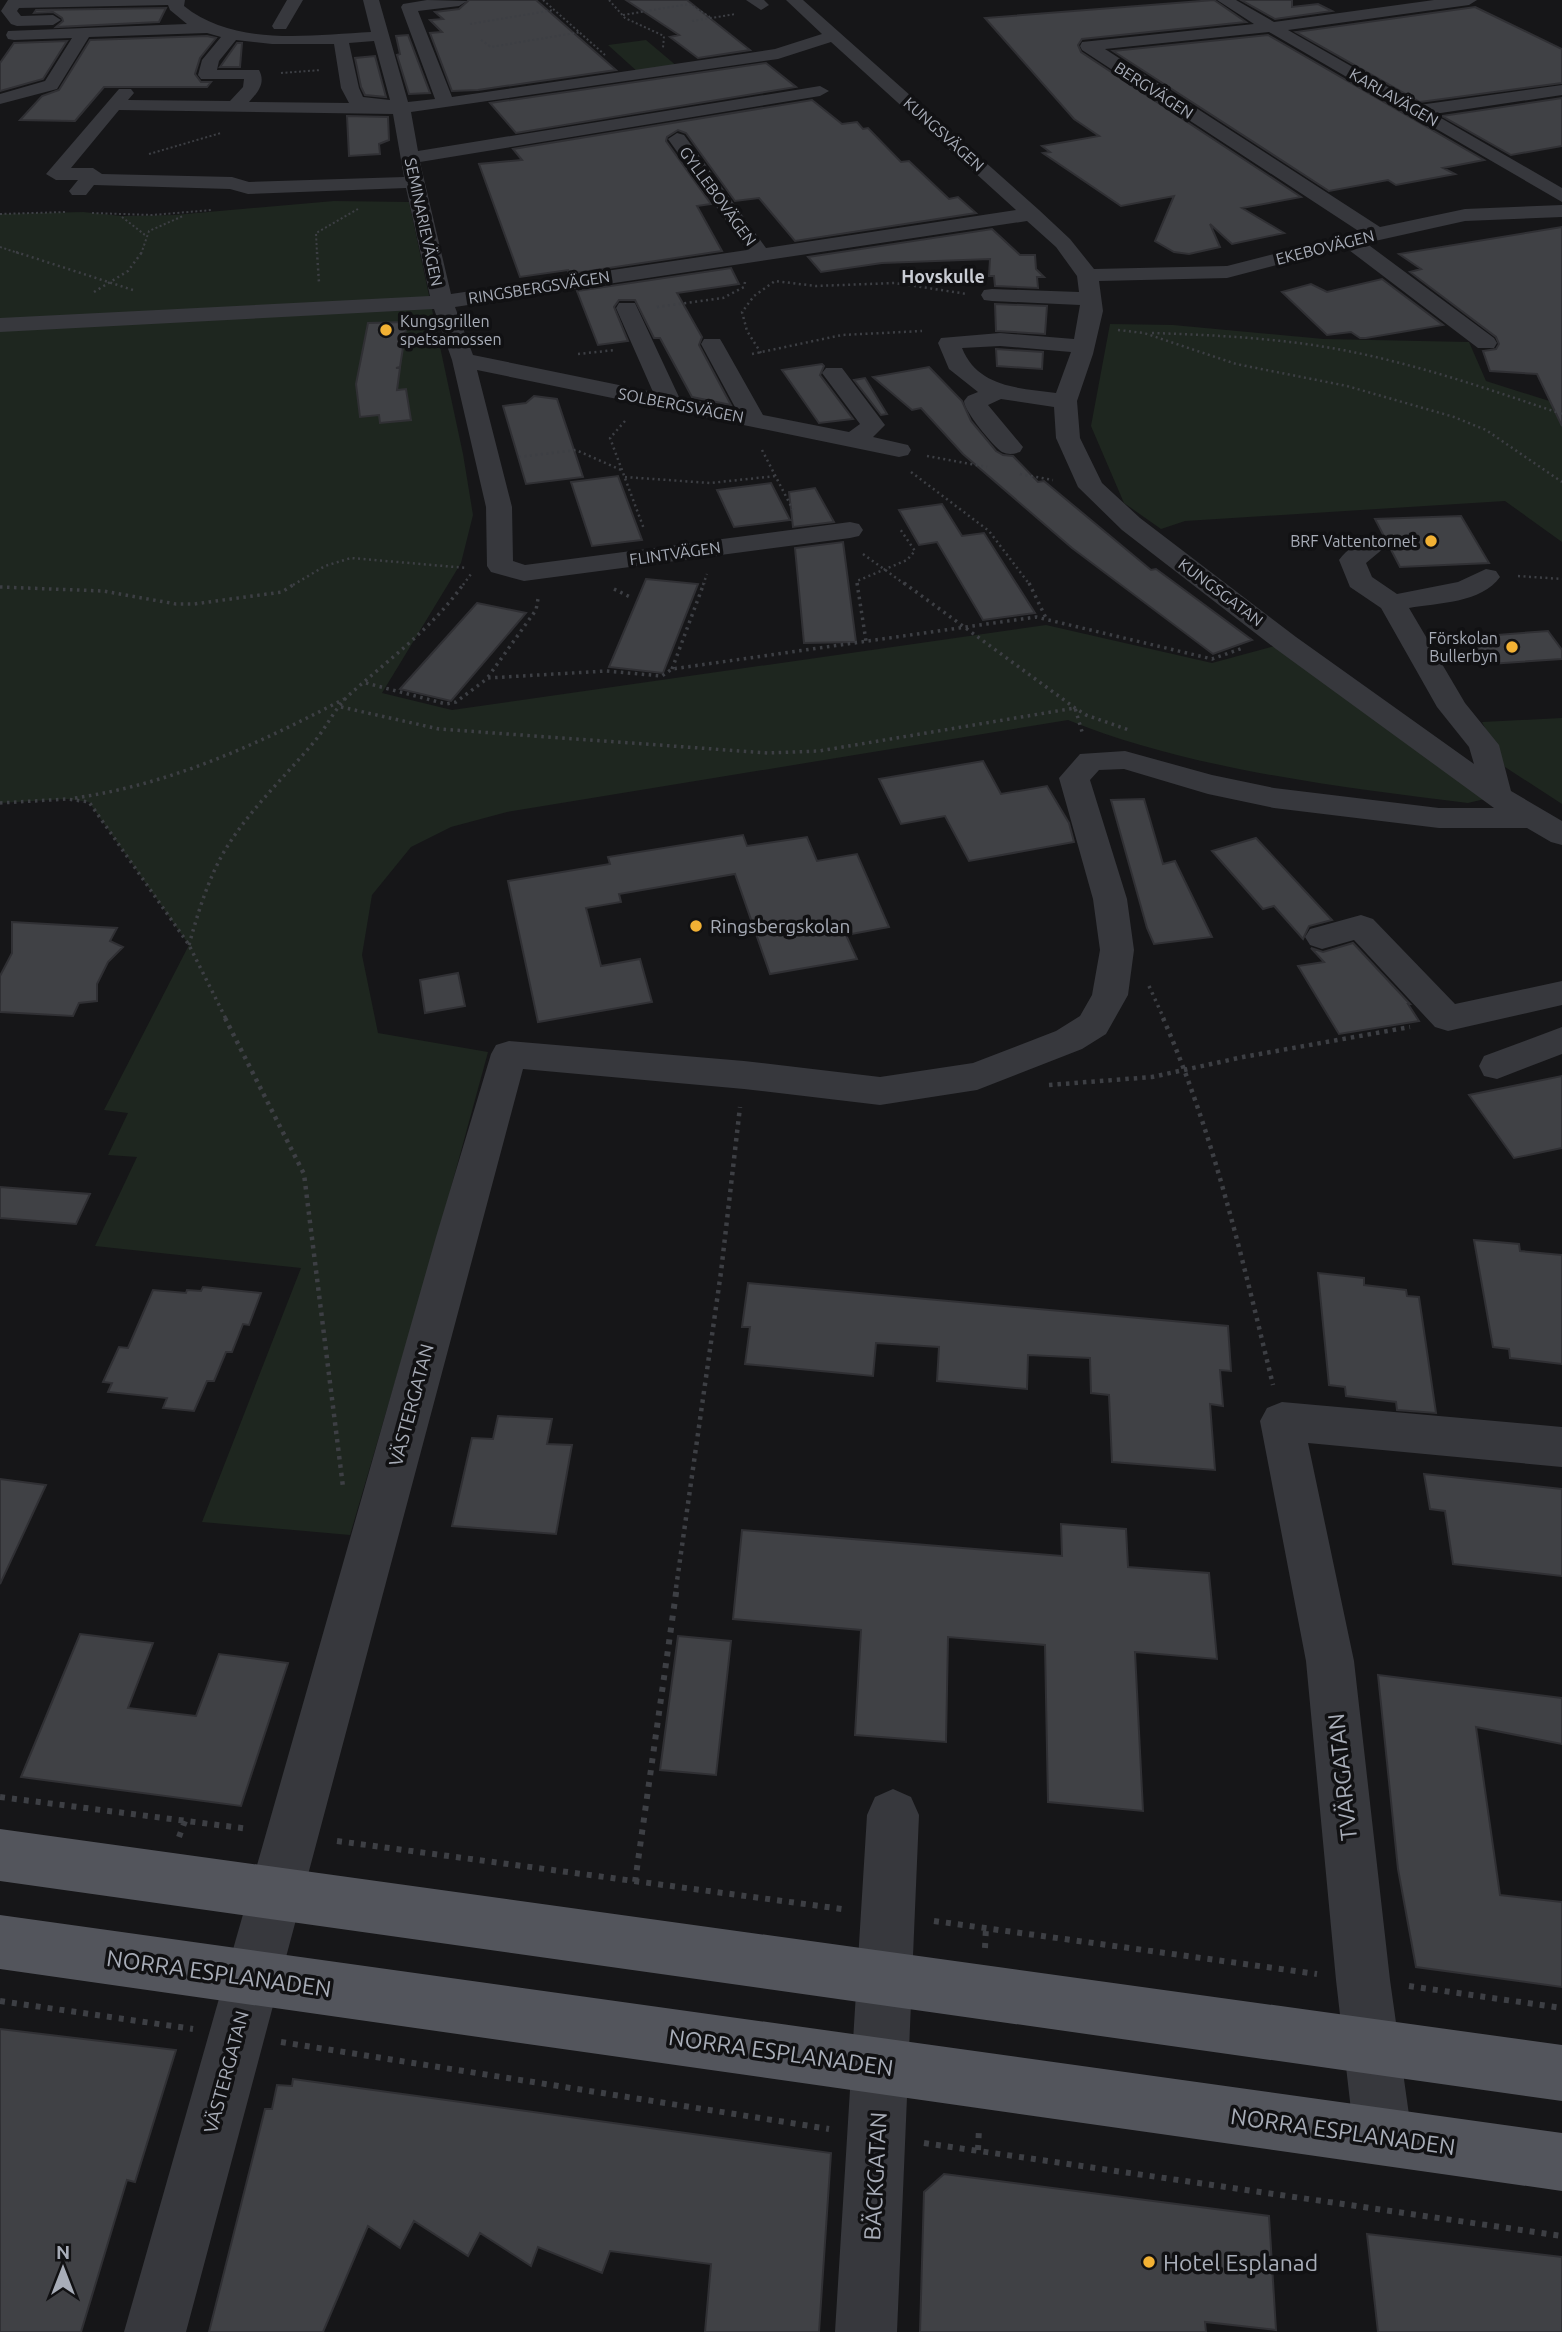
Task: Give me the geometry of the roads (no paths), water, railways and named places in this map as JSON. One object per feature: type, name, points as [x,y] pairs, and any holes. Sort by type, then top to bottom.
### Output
[{"type":"main road","points":[[0,1854],[1562,2073]]},
{"type":"main road","name":"NORRA ESPLANADEN","points":[[0,1942],[1562,2162]]},
{"type":"street","points":[[185,17],[17,21],[9,11],[15,2],[177,0],[176,7],[185,17],[209,28],[260,40],[381,36]]},
{"type":"street","points":[[279,26],[295,0]]},
{"type":"street","name":"KUNGSVÄGEN","points":[[794,0],[1063,243],[1089,287]]},
{"type":"street","name":"KARLAVÄGEN","points":[[1224,0],[1562,195]]},
{"type":"street","points":[[1346,0],[1372,13]]},
{"type":"street","points":[[1272,27],[1469,0]]},
{"type":"street","points":[[446,103],[388,8],[459,1]]},
{"type":"street","name":"SEMINARIEVÄGEN","points":[[388,8],[381,36],[399,101],[442,302],[463,360],[499,507],[487,567]]},
{"type":"street","name":"BERGVÄGEN","points":[[1272,27],[1088,46],[1377,234]]},
{"type":"street","points":[[14,35],[209,28]]},
{"type":"street","points":[[0,99],[51,85],[83,33]]},
{"type":"street","points":[[232,35],[211,60],[207,75],[253,74],[252,88],[235,106]]},
{"type":"street","points":[[415,182],[248,188],[232,183],[57,174],[119,99],[260,109],[399,101],[446,103],[778,54],[835,35]]},
{"type":"street","points":[[341,44],[352,92],[362,87],[399,101]]},
{"type":"street","points":[[34,71],[61,69]]},
{"type":"street","points":[[1419,111],[1562,90]]},
{"type":"street","points":[[410,158],[820,91]]},
{"type":"street","name":"GYLLEBOVÄGEN","points":[[677,139],[760,260]]},
{"type":"street","points":[[74,196],[98,167],[120,167]]},
{"type":"street","name":"EKEBOVÄGEN","points":[[992,295],[1227,272],[1349,240],[1465,215],[1562,211]]},
{"type":"street","name":"RINGSBERGSVÄGEN","points":[[3,324],[442,302],[729,258],[760,260],[1032,214]]},
{"type":"street","points":[[1349,240],[1486,343]]},
{"type":"street","name":"KUNGSGATAN","points":[[1089,287],[1093,311],[1065,401],[1068,438],[1091,487],[1131,524],[1277,636],[1497,796],[1550,826]]},
{"type":"street","points":[[628,309],[659,400]]},
{"type":"street","points":[[263,331],[279,311]]},
{"type":"street","points":[[3,324],[22,343]]},
{"type":"street","points":[[1065,401],[991,391],[957,364],[949,343],[974,339],[1027,341],[1086,337]]},
{"type":"street","points":[[715,349],[758,420]]},
{"type":"street","name":"SOLBERGSVÄGEN","points":[[463,360],[899,450]]},
{"type":"street","points":[[834,373],[873,425],[863,443]]},
{"type":"street","points":[[996,393],[976,401],[976,408],[1011,447]]},
{"type":"street","name":"FLINTVÄGEN","points":[[487,567],[524,573],[842,531]]},
{"type":"street","points":[[1371,548],[1352,560],[1360,581],[1392,603],[1452,707],[1485,745],[1497,796]]},
{"type":"street","points":[[1392,603],[1466,589],[1486,578]]},
{"type":"street","name":"KUNGSGATAN","points":[[1093,1025],[1110,995],[1117,950],[1110,899],[1074,778],[1091,761],[1125,760],[1274,798],[1439,818],[1550,826]]},
{"type":"street","points":[[1322,937],[1362,927],[1448,1018],[1562,993]]},
{"type":"street","name":"VÄSTERGATAN","points":[[155,2332],[456,1237],[509,1054],[744,1075],[880,1091],[977,1076],[1069,1040],[1093,1025]]},
{"type":"street","points":[[1497,1066],[1562,1040]]},
{"type":"street","name":"TVÄRGATAN","points":[[1383,2136],[1363,1980],[1330,1661],[1282,1421],[1562,1447]]},
{"type":"street","name":"BÄCKGATAN","points":[[866,2332],[893,1815]]},
{"type":"place","name":"Kungsgrillen spetsamossen","points":[[386,330]]},
{"type":"place","name":"BRF Vattentornet","points":[[1431,541]]},
{"type":"place","name":"Förskolan Bullerbyn","points":[[1512,647]]},
{"type":"place","name":"Ringsbergskolan","points":[[696,926]]},
{"type":"place","name":"Hotel Esplanad","points":[[1149,2262]]},
{"type":"district","name":"Hovskulle","points":[[943,276]]}]
